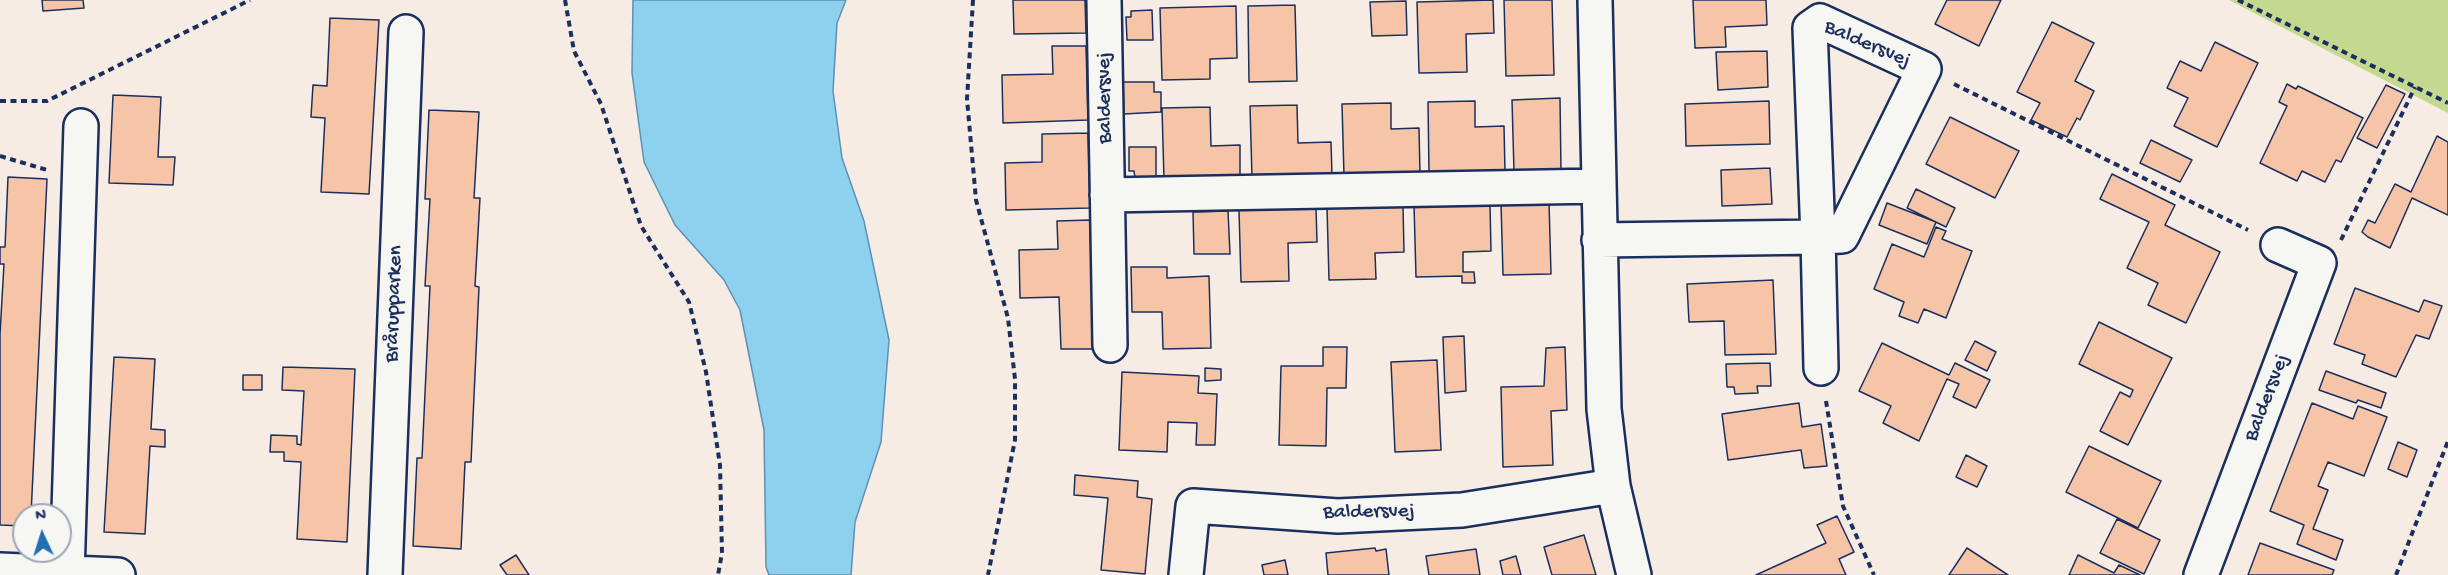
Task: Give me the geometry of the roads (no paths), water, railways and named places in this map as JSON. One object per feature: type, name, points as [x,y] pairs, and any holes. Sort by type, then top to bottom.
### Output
[{"type":"street","name":"Baldersvej","points":[[1104,0],[1110,345]]},
{"type":"street","points":[[1594,0],[1604,409],[1613,486],[1634,575]]},
{"type":"street","name":"Baldersvej","points":[[1599,240],[1818,237],[1842,236],[1924,69],[1820,21],[1810,27],[1818,237],[1821,368]]},
{"type":"street","name":"Brårupparken","points":[[385,575],[406,32]]},
{"type":"street","points":[[67,574],[81,126]]},
{"type":"street","points":[[1107,195],[1598,186]]},
{"type":"street","name":"Baldersvej","points":[[2201,575],[2319,263],[2278,245]]},
{"type":"street","name":"Baldersvej","points":[[1186,575],[1193,506],[1338,516],[1383,514],[1462,510],[1613,486]]},
{"type":"street","points":[[0,570],[118,575]]},
{"type":"water","points":[[633,0],[846,0],[837,23],[833,91],[842,158],[864,221],[889,340],[881,442],[855,522],[851,575],[769,575],[766,567],[764,430],[740,310],[724,280],[675,225],[644,162],[632,73]]}]
